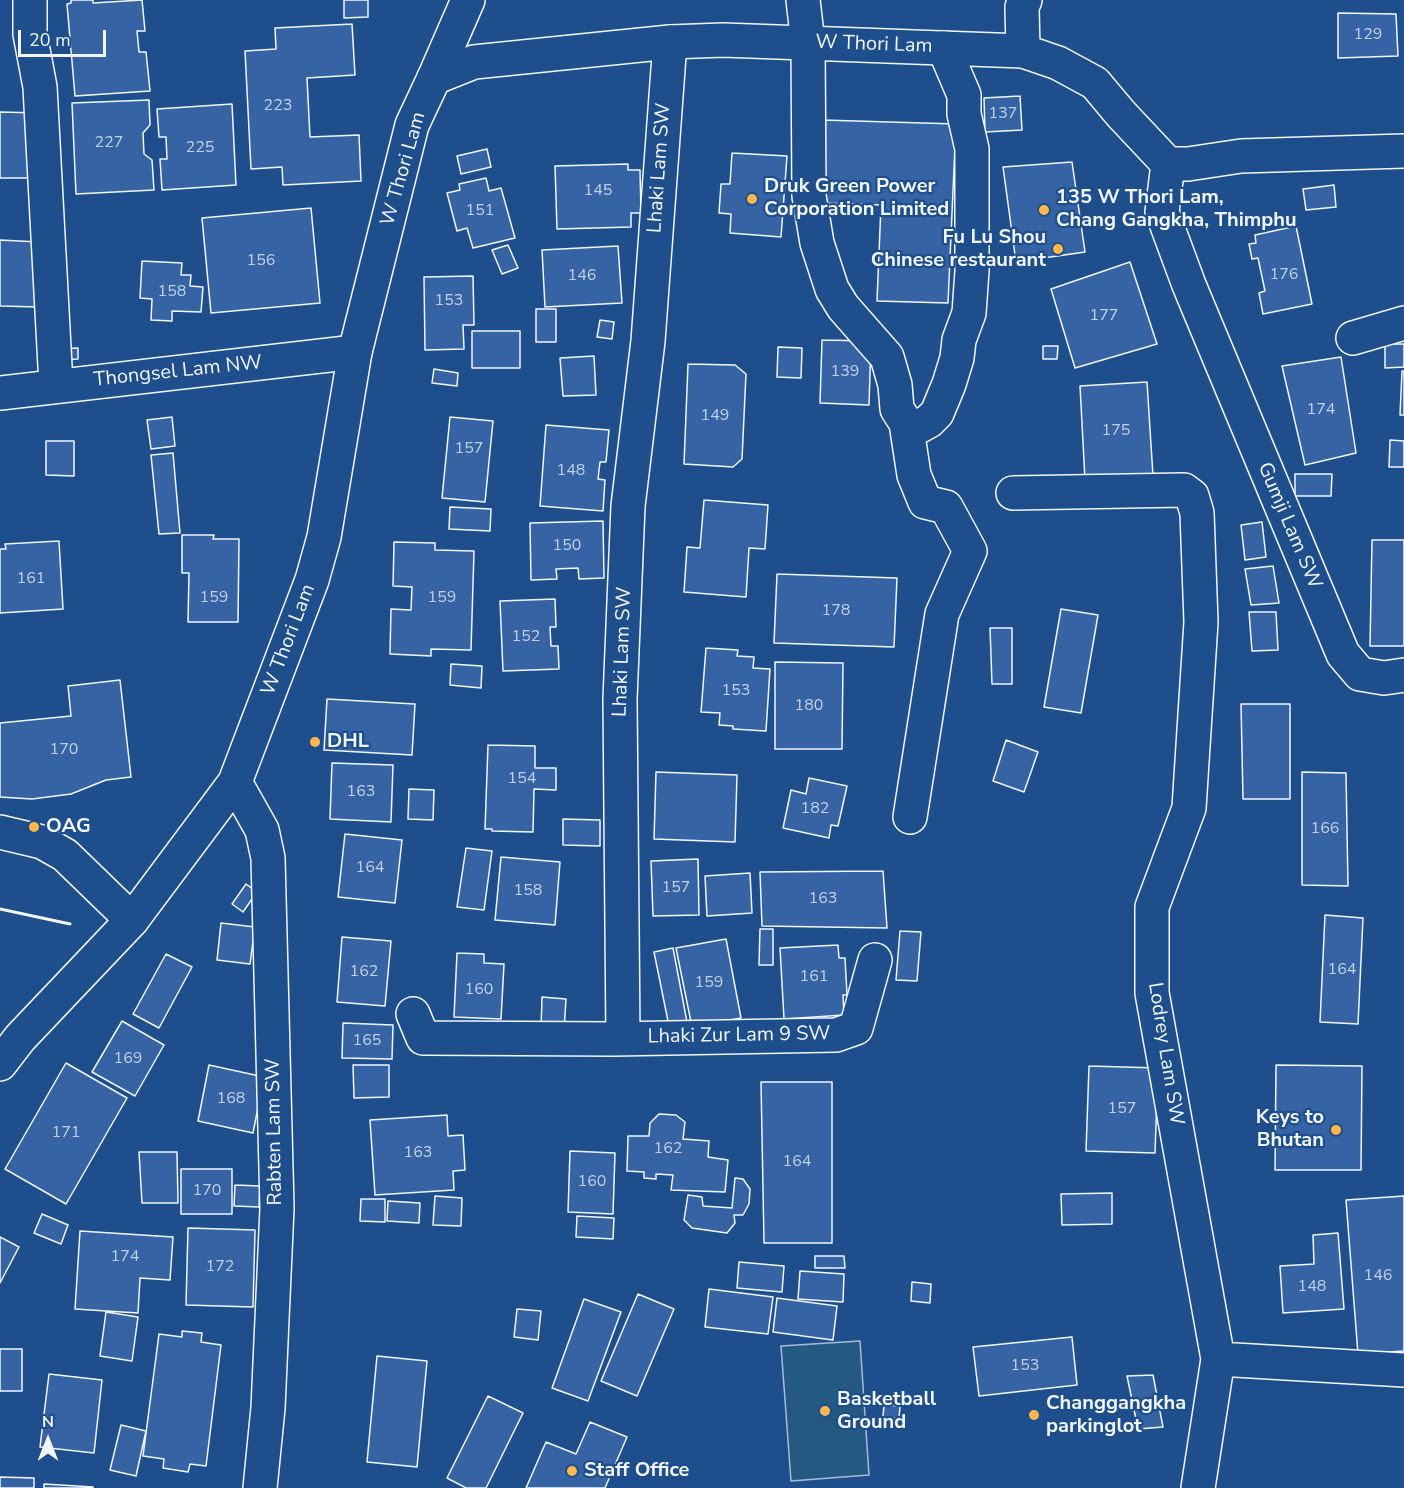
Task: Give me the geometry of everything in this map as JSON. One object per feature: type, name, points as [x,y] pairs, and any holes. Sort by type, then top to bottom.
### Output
[{"type":"street","points":[[30,0],[30,34],[40,87],[56,385]]},
{"type":"street","points":[[434,78],[468,0]]},
{"type":"street","points":[[803,0],[808,43],[809,196],[817,243],[832,289],[843,307],[887,357],[895,385],[897,409],[906,423],[912,427],[929,421],[937,413],[952,375],[959,340],[969,314],[972,260],[972,149],[964,114],[964,95],[944,48]]},
{"type":"street","points":[[1023,51],[1022,7],[1025,0]]},
{"type":"street","name":"W Thori Lam","points":[[0,1064],[20,1038],[132,920],[235,782],[318,559],[324,537],[355,352],[412,125],[434,78],[474,62],[670,42],[723,40],[1023,51],[1058,63],[1095,83],[1168,164]]},
{"type":"street","name":"Lhaki Lam SW","points":[[623,1038],[620,699],[628,506],[648,341],[670,42]]},
{"type":"street","points":[[1168,164],[1188,164],[1241,156],[1404,151]]},
{"type":"street","name":"Gumji Lam SW","points":[[1168,164],[1162,212],[1209,333],[1343,654],[1360,674],[1384,678],[1404,675]]},
{"type":"street","points":[[1353,338],[1404,323]]},
{"type":"street","name":"Thongsel Lam NW","points":[[0,393],[355,352]]},
{"type":"street","points":[[906,423],[914,475],[925,502],[946,507],[970,551],[942,614],[910,817]]},
{"type":"street","name":"Lodrey Lam SW","points":[[1013,493],[1184,490],[1192,496],[1197,513],[1201,622],[1189,808],[1152,907],[1152,993],[1218,1359]]},
{"type":"street","name":"Rabten Lam SW","points":[[235,782],[262,830],[268,858],[277,1208],[268,1408],[260,1488]]},
{"type":"street","points":[[0,832],[42,842],[65,855],[132,920]]},
{"type":"street","name":"Lhaki Zur Lam 9 SW","points":[[623,1038],[836,1035],[856,1028],[875,960]]},
{"type":"street","points":[[413,1014],[423,1038],[623,1038]]},
{"type":"street","points":[[1198,1488],[1218,1359],[1404,1370]]},
{"type":"shaded area","name":"Basketball Ground","points":[[860,1341],[869,1475],[791,1481],[781,1346]]},
{"type":"building","points":[[71,0],[93,0],[93,3],[142,0],[145,31],[137,31],[139,52],[146,52],[150,91],[75,96],[67,4],[71,3]]},
{"type":"building","points":[[344,0],[368,0],[368,17],[344,18]]},
{"type":"building","points":[[1338,13],[1396,14],[1398,56],[1338,58]]},
{"type":"building","points":[[352,24],[355,75],[307,78],[310,137],[359,135],[361,181],[283,185],[282,167],[251,169],[245,51],[276,49],[275,28]]},
{"type":"building","points":[[1020,96],[1022,130],[985,132],[984,98]]},
{"type":"building","points":[[149,100],[150,125],[143,133],[144,154],[152,160],[154,190],[76,194],[72,103]]},
{"type":"building","points":[[232,104],[236,185],[162,190],[160,159],[167,159],[166,137],[159,137],[157,109]]},
{"type":"building","points":[[0,112],[40,113],[39,178],[0,178]]},
{"type":"building","points":[[822,120],[956,124],[948,303],[877,301],[881,205],[819,203]]},
{"type":"building","points":[[487,149],[491,167],[461,174],[457,156]]},
{"type":"building","name":"Druk Green Power Corporation Limited","points":[[732,153],[787,156],[781,237],[730,233],[731,214],[719,213],[721,184],[730,184]]},
{"type":"building","name":"135 W Thori Lam, Chang Gangkha, Thimphu","points":[[1072,162],[1085,252],[1016,262],[1003,167]]},
{"type":"building","points":[[628,164],[628,170],[640,170],[641,213],[631,213],[631,227],[557,229],[555,166]]},
{"type":"building","points":[[486,178],[489,191],[501,188],[515,238],[473,248],[467,228],[457,231],[447,193],[460,190],[459,184]]},
{"type":"building","points":[[1334,185],[1336,207],[1306,210],[1303,189]]},
{"type":"building","points":[[311,208],[320,303],[211,313],[202,218]]},
{"type":"building","points":[[1296,226],[1312,304],[1263,314],[1259,293],[1265,291],[1258,258],[1252,259],[1249,244],[1256,243],[1255,235]]},
{"type":"building","points":[[0,240],[39,242],[38,307],[0,306]]},
{"type":"building","points":[[508,245],[518,268],[502,274],[492,250]]},
{"type":"building","points":[[618,246],[622,303],[545,307],[542,250]]},
{"type":"building","points":[[142,261],[182,263],[181,275],[191,275],[190,286],[203,287],[201,312],[172,311],[172,321],[151,320],[152,299],[140,298]]},
{"type":"building","points":[[1130,262],[1157,344],[1075,368],[1051,289]]},
{"type":"building","points":[[473,276],[474,325],[463,325],[464,349],[425,350],[424,277]]},
{"type":"building","points":[[536,309],[556,309],[556,342],[536,342]]},
{"type":"building","points":[[600,320],[614,322],[612,339],[597,337]]},
{"type":"building","points":[[472,331],[520,331],[520,368],[472,368]]},
{"type":"building","points":[[822,340],[871,341],[869,405],[820,403]]},
{"type":"building","points":[[1385,344],[1404,344],[1404,367],[1385,368]]},
{"type":"building","points":[[1043,346],[1058,346],[1057,359],[1043,359]]},
{"type":"building","points":[[778,347],[802,348],[801,378],[777,377]]},
{"type":"building","points":[[78,348],[78,359],[58,360],[58,349]]},
{"type":"building","points":[[594,356],[596,395],[563,396],[560,358]]},
{"type":"building","points":[[1341,357],[1356,453],[1305,465],[1282,366]]},
{"type":"building","points":[[688,364],[735,365],[746,374],[742,459],[733,467],[684,464]]},
{"type":"building","points":[[434,369],[458,373],[457,386],[432,383]]},
{"type":"building","points":[[1402,371],[1404,371],[1404,415],[1400,415]]},
{"type":"building","points":[[1147,382],[1153,476],[1085,480],[1080,386]]},
{"type":"building","points":[[172,417],[175,446],[151,449],[147,420]]},
{"type":"building","points":[[450,417],[493,421],[485,502],[442,498]]},
{"type":"building","points":[[546,425],[609,430],[606,462],[600,462],[598,479],[605,480],[603,511],[540,506]]},
{"type":"building","points":[[1390,440],[1404,441],[1404,467],[1389,467]]},
{"type":"building","points":[[46,441],[74,441],[74,476],[46,475]]},
{"type":"building","points":[[173,453],[180,533],[159,534],[151,455]]},
{"type":"building","points":[[1295,474],[1332,474],[1331,496],[1295,496]]},
{"type":"building","points":[[704,500],[768,505],[765,549],[749,548],[746,597],[684,592],[687,547],[700,548]]},
{"type":"building","points":[[450,507],[491,509],[490,531],[449,529]]},
{"type":"building","points":[[603,521],[604,578],[579,579],[578,568],[556,569],[557,579],[531,580],[530,523]]},
{"type":"building","points":[[1262,522],[1266,557],[1245,560],[1241,525]]},
{"type":"building","points":[[182,535],[214,535],[213,539],[239,539],[238,622],[188,622],[189,573],[182,573]]},
{"type":"building","points":[[1372,540],[1404,540],[1404,646],[1370,646]]},
{"type":"building","points":[[59,541],[63,609],[0,613],[0,549],[6,549],[5,544]]},
{"type":"building","points":[[394,542],[435,543],[435,550],[474,551],[471,650],[431,649],[431,656],[390,654],[391,609],[411,610],[412,587],[393,586]]},
{"type":"building","points":[[1273,566],[1279,603],[1251,605],[1245,569]]},
{"type":"building","points":[[777,574],[897,578],[894,647],[774,643]]},
{"type":"building","points":[[555,599],[556,627],[550,627],[551,646],[558,646],[559,669],[503,671],[500,601]]},
{"type":"building","points":[[1061,609],[1098,615],[1081,713],[1044,707]]},
{"type":"building","points":[[1249,612],[1276,612],[1278,650],[1252,651]]},
{"type":"building","points":[[990,628],[1012,628],[1012,684],[992,684]]},
{"type":"building","points":[[706,648],[738,650],[737,656],[754,657],[753,668],[770,669],[766,731],[733,729],[733,726],[719,725],[720,713],[701,712]]},
{"type":"building","points":[[775,662],[843,663],[842,749],[775,749]]},
{"type":"building","points":[[451,664],[482,666],[481,688],[450,685]]},
{"type":"building","points":[[120,680],[131,777],[106,780],[71,794],[32,799],[0,797],[0,723],[71,716],[68,686]]},
{"type":"building","points":[[327,699],[415,704],[412,755],[324,750]]},
{"type":"building","points":[[1241,704],[1290,704],[1290,799],[1243,799]]},
{"type":"building","points":[[1006,740],[1038,752],[1024,792],[993,781]]},
{"type":"building","points":[[488,745],[535,746],[535,768],[556,768],[556,790],[534,789],[533,832],[485,829]]},
{"type":"building","points":[[332,763],[393,765],[391,822],[330,819]]},
{"type":"building","points":[[656,772],[737,775],[735,842],[654,839]]},
{"type":"building","points":[[1302,772],[1346,773],[1348,886],[1302,885]]},
{"type":"building","points":[[809,778],[847,786],[838,826],[831,825],[829,838],[783,828],[791,790],[806,794]]},
{"type":"building","points":[[409,789],[434,790],[433,820],[408,819]]},
{"type":"building","points":[[563,819],[600,820],[600,846],[563,845]]},
{"type":"building","points":[[345,834],[402,840],[395,903],[338,897]]},
{"type":"building","points":[[466,848],[492,851],[484,910],[457,907]]},
{"type":"building","points":[[501,857],[560,862],[555,925],[495,920]]},
{"type":"building","points":[[698,859],[699,915],[653,916],[651,861]]},
{"type":"building","points":[[883,871],[887,928],[762,926],[760,872]]},
{"type":"building","points":[[750,873],[752,913],[707,916],[705,876]]},
{"type":"building","points":[[246,884],[257,892],[243,912],[232,904]]},
{"type":"building","points":[[1325,915],[1363,918],[1358,1024],[1320,1022]]},
{"type":"building","points":[[221,923],[255,927],[250,964],[217,960]]},
{"type":"building","points":[[760,929],[773,929],[773,965],[759,965]]},
{"type":"building","points":[[900,931],[921,932],[917,981],[896,980]]},
{"type":"building","points":[[342,937],[391,941],[385,1006],[337,1002]]},
{"type":"building","points":[[726,939],[741,1018],[692,1027],[676,948]]},
{"type":"building","points":[[838,945],[839,958],[845,958],[847,995],[843,995],[844,1015],[784,1019],[780,948]]},
{"type":"building","points":[[673,948],[687,1022],[669,1026],[654,952]]},
{"type":"building","points":[[457,953],[484,954],[484,963],[504,964],[501,1019],[454,1017]]},
{"type":"building","points":[[166,954],[192,967],[159,1028],[133,1014]]},
{"type":"building","points":[[542,997],[566,999],[564,1031],[541,1029]]},
{"type":"building","points":[[122,1021],[164,1045],[135,1096],[92,1072]]},
{"type":"building","points":[[343,1023],[393,1025],[392,1059],[342,1058]]},
{"type":"building","points":[[66,1063],[127,1098],[66,1204],[5,1169]]},
{"type":"building","points":[[209,1065],[264,1077],[253,1133],[198,1121]]},
{"type":"building","points":[[353,1065],[389,1065],[389,1097],[354,1098]]},
{"type":"building","points":[[1276,1065],[1362,1066],[1361,1170],[1275,1170]]},
{"type":"building","points":[[1089,1066],[1158,1068],[1155,1153],[1086,1151]]},
{"type":"building","points":[[761,1082],[832,1082],[832,1243],[764,1243]]},
{"type":"building","points":[[659,1114],[676,1115],[685,1122],[683,1139],[709,1141],[708,1157],[728,1160],[725,1192],[671,1190],[673,1175],[656,1174],[656,1179],[644,1178],[644,1172],[627,1171],[628,1136],[649,1136],[650,1123]]},
{"type":"building","points":[[447,1115],[448,1136],[463,1135],[465,1170],[453,1171],[454,1190],[375,1195],[370,1120]]},
{"type":"building","points":[[570,1151],[615,1153],[613,1214],[568,1212]]},
{"type":"building","points":[[139,1152],[177,1152],[178,1203],[142,1203]]},
{"type":"building","points":[[181,1169],[232,1169],[232,1214],[181,1214]]},
{"type":"building","points":[[735,1178],[743,1179],[750,1189],[749,1204],[743,1215],[734,1215],[735,1223],[727,1233],[692,1228],[684,1220],[688,1195],[702,1197],[703,1206],[732,1208]]},
{"type":"building","points":[[235,1185],[260,1186],[259,1207],[234,1206]]},
{"type":"building","points":[[1112,1193],[1112,1224],[1062,1225],[1061,1194]]},
{"type":"building","points":[[435,1196],[462,1198],[461,1226],[433,1225]]},
{"type":"building","points":[[1404,1196],[1404,1351],[1358,1354],[1346,1200]]},
{"type":"building","points":[[361,1199],[385,1199],[385,1222],[360,1221]]},
{"type":"building","points":[[388,1201],[420,1203],[419,1223],[387,1221]]},
{"type":"building","points":[[42,1214],[68,1225],[61,1244],[34,1233]]},
{"type":"building","points":[[577,1216],[614,1218],[613,1239],[576,1237]]},
{"type":"building","points":[[188,1228],[255,1230],[253,1307],[186,1305]]},
{"type":"building","points":[[80,1231],[173,1237],[170,1280],[140,1278],[138,1313],[75,1309]]},
{"type":"building","points":[[1338,1233],[1344,1309],[1283,1313],[1280,1266],[1314,1264],[1313,1235]]},
{"type":"building","points":[[0,1237],[19,1247],[0,1283]]},
{"type":"building","points":[[815,1256],[844,1256],[845,1268],[815,1268]]},
{"type":"building","points":[[739,1262],[784,1266],[782,1292],[737,1288]]},
{"type":"building","points":[[800,1271],[844,1274],[843,1302],[798,1299]]},
{"type":"building","points":[[912,1282],[931,1284],[930,1303],[911,1301]]},
{"type":"building","points":[[709,1289],[773,1297],[768,1334],[705,1327]]},
{"type":"building","points":[[638,1294],[674,1309],[637,1396],[601,1381]]},
{"type":"building","points":[[777,1298],[837,1306],[833,1340],[773,1332]]},
{"type":"building","points":[[584,1299],[621,1312],[588,1401],[552,1388]]},
{"type":"building","points":[[517,1309],[541,1311],[538,1340],[514,1337]]},
{"type":"building","points":[[106,1312],[138,1317],[132,1361],[100,1356]]},
{"type":"building","points":[[182,1331],[202,1333],[201,1342],[221,1345],[206,1466],[190,1464],[188,1472],[163,1468],[164,1459],[143,1456],[159,1334],[182,1337]]},
{"type":"building","points":[[1072,1337],[1077,1385],[979,1396],[973,1347]]},
{"type":"building","points":[[0,1349],[22,1349],[22,1391],[0,1391]]},
{"type":"building","points":[[377,1356],[427,1361],[417,1467],[367,1462]]},
{"type":"building","points":[[49,1374],[102,1380],[94,1453],[40,1447]]},
{"type":"building","points":[[1153,1375],[1163,1427],[1138,1429],[1127,1376]]},
{"type":"building","points":[[488,1396],[523,1413],[486,1488],[466,1488],[447,1478]]},
{"type":"building","points":[[884,1405],[900,1406],[899,1419],[883,1417]]},
{"type":"building","name":"Staff Office","points":[[590,1422],[627,1437],[605,1488],[526,1488],[546,1442],[576,1454]]},
{"type":"building","points":[[121,1425],[146,1431],[136,1476],[110,1470]]},
{"type":"building","points":[[0,1477],[34,1478],[34,1488],[0,1488]]},
{"type":"building","points":[[44,1484],[93,1487],[93,1488],[44,1488]]},
{"type":"wall","points":[[0,909],[70,924]]},
{"type":"place","name":"Druk Green Power Corporation Limited","points":[[752,199]]},
{"type":"place","name":"135 W Thori Lam, Chang Gangkha, Thimphu","points":[[1044,210]]},
{"type":"place","name":"Fu Lu Shou Chinese restaurant","points":[[1058,249]]},
{"type":"place","name":"DHL","points":[[315,742]]},
{"type":"place","name":"OAG","points":[[34,827]]},
{"type":"place","name":"Keys to Bhutan","points":[[1336,1130]]},
{"type":"place","name":"Basketball Ground","points":[[825,1411]]},
{"type":"place","name":"Changgangkha parkinglot","points":[[1034,1415]]},
{"type":"place","name":"Staff Office","points":[[572,1471]]}]
